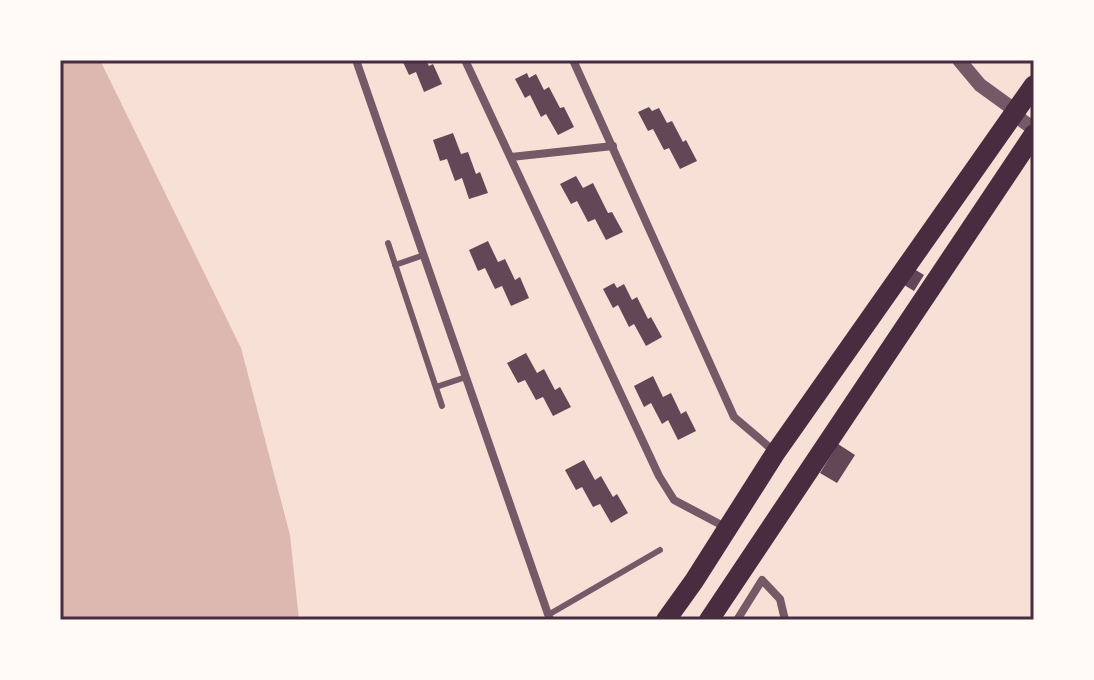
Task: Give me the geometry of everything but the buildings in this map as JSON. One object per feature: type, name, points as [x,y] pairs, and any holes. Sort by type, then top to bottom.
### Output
[{"type":"main road","points":[[675,617],[694,581],[776,452],[1034,85]]},
{"type":"main road","points":[[709,620],[1034,132]]},
{"type":"main road","points":[[694,581],[723,603]]},
{"type":"street","points":[[356,60],[549,617]]},
{"type":"street","points":[[465,60],[669,493],[674,500],[728,528]]},
{"type":"street","points":[[573,60],[734,417],[776,452]]},
{"type":"street","points":[[959,60],[980,85],[1016,111],[1034,132]]},
{"type":"street","points":[[511,157],[613,146]]},
{"type":"street","points":[[737,620],[762,580],[780,599],[785,620]]},
{"type":"lane","points":[[388,243],[442,406]]},
{"type":"lane","points":[[395,265],[424,255]]},
{"type":"lane","points":[[436,387],[466,377]]},
{"type":"lane","points":[[549,617],[660,550]]},
{"type":"shaded area","points":[[60,60],[100,60],[241,348],[290,535],[299,620],[60,620]]}]
